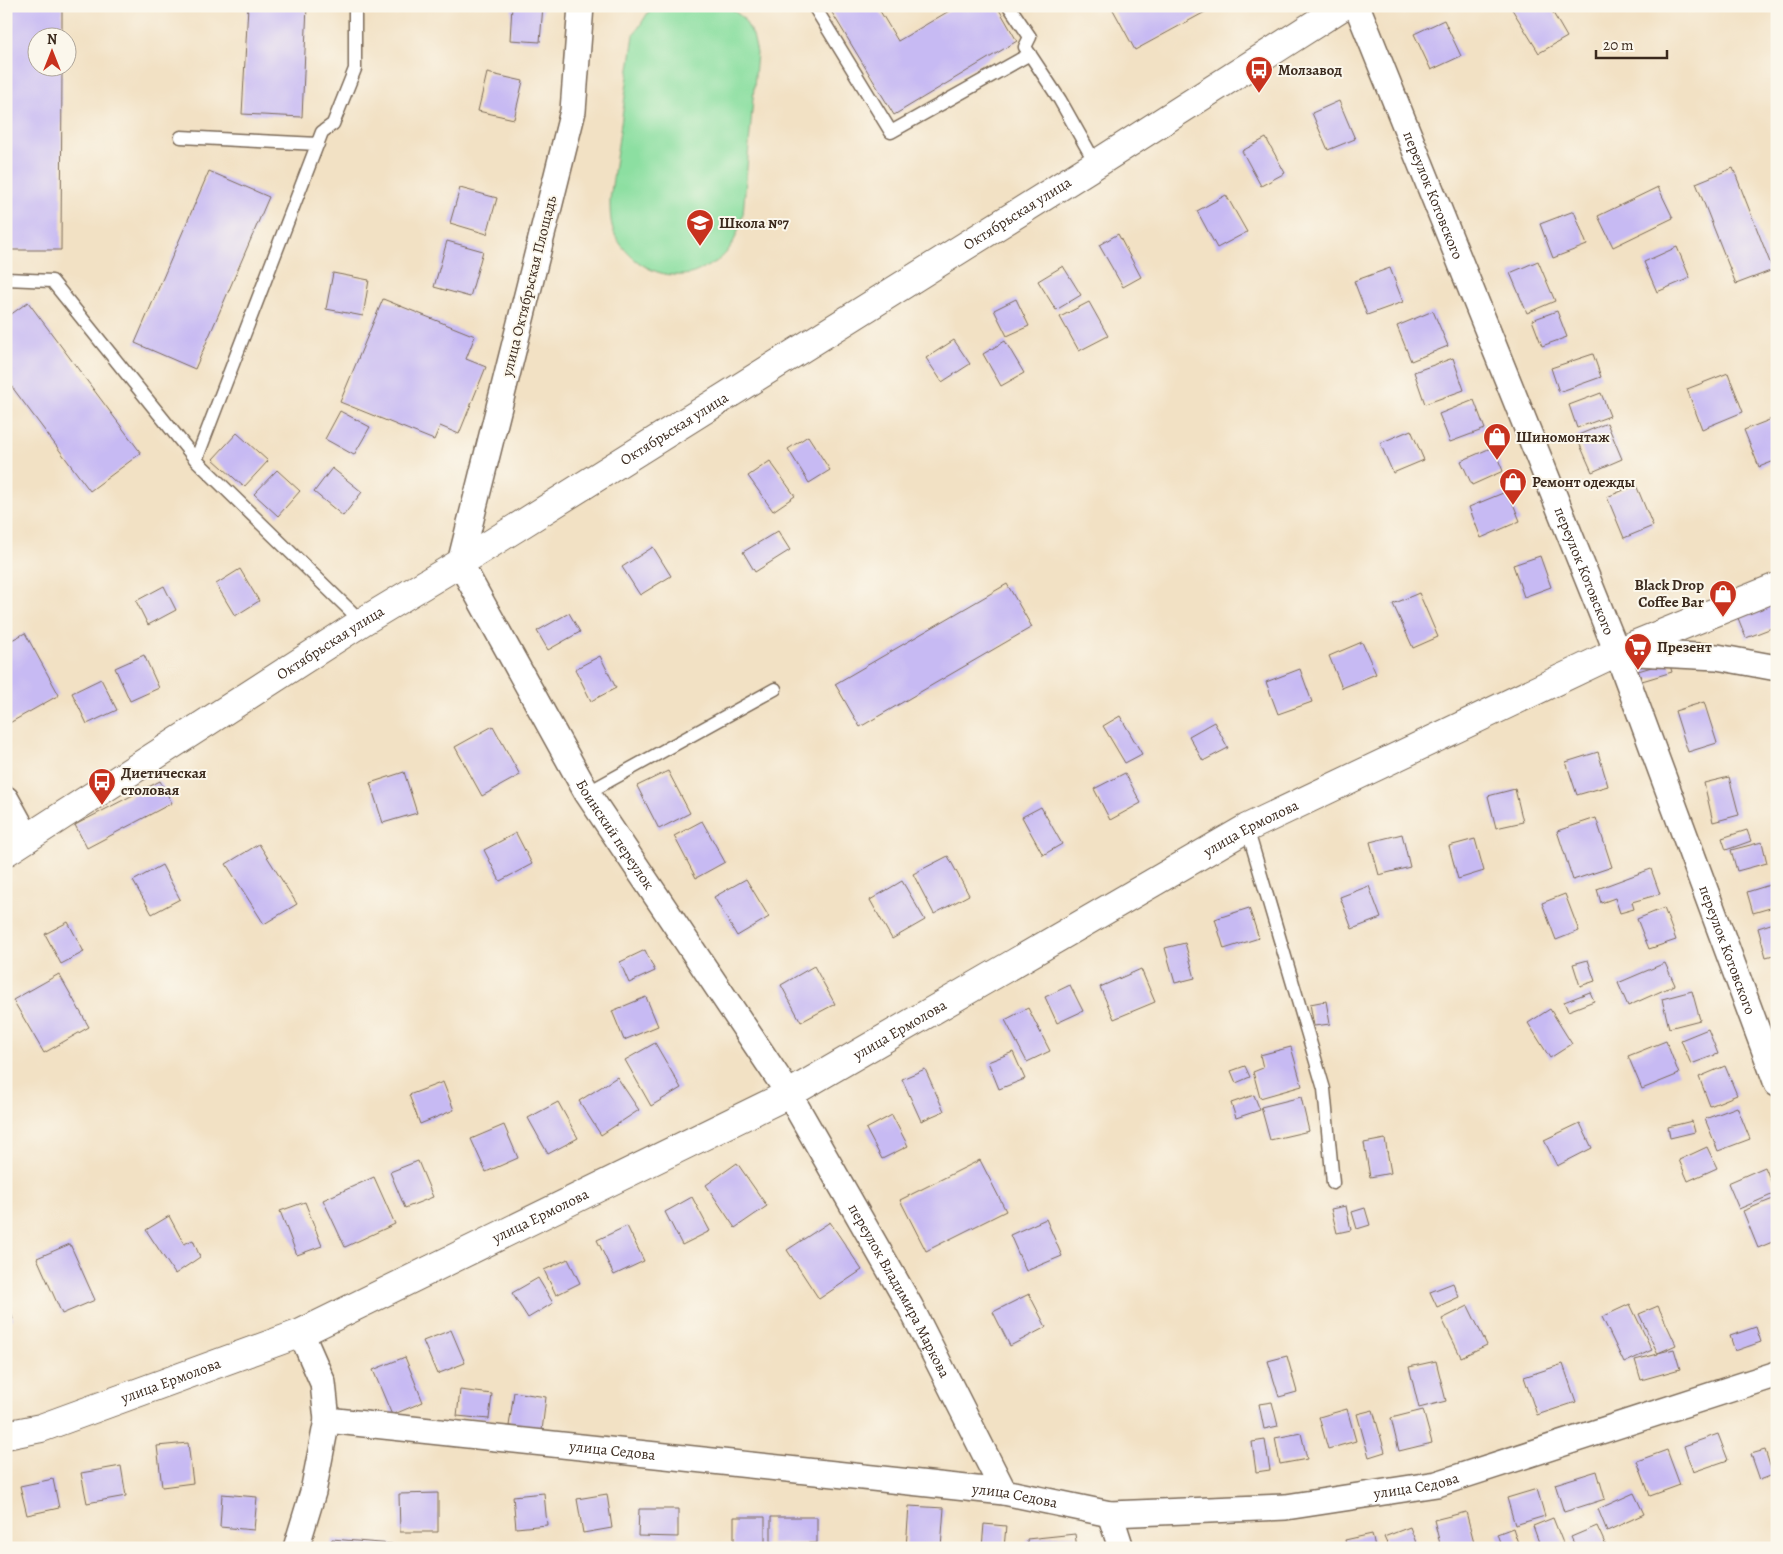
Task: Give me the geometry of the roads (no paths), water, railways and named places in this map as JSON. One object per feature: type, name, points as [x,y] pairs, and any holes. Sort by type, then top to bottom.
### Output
[{"type":"street","name":"улица Октябрьская Площадь","points":[[460,563],[573,111],[581,6]]},
{"type":"street","name":"Октябрьская улица","points":[[17,845],[362,622],[460,563],[1096,164],[1343,6]]},
{"type":"street","name":"переулок Котовского","points":[[1358,6],[1617,652],[1777,1084]]},
{"type":"street","name":"Боинский переулок","points":[[460,563],[587,793],[789,1094]]},
{"type":"street","name":"улица Ермолова","points":[[6,1436],[41,1428],[301,1333],[789,1094],[1247,828],[1617,652],[1777,587]]},
{"type":"street","points":[[1617,652],[1717,658],[1777,668]]},
{"type":"street","points":[[6,799],[17,845]]},
{"type":"street","name":"переулок Владимира Маркова","points":[[789,1094],[910,1306],[1004,1492]]},
{"type":"street","points":[[296,1548],[313,1492],[327,1420],[323,1383],[301,1333]]},
{"type":"street","name":"улица Седова","points":[[327,1420],[1004,1492],[1110,1514],[1286,1507],[1437,1484],[1777,1374]]},
{"type":"street","points":[[1110,1514],[1121,1548]]},
{"type":"lane","points":[[196,460],[322,132],[333,124],[355,69],[355,6]]},
{"type":"lane","points":[[814,6],[891,132],[1030,54]]},
{"type":"lane","points":[[1009,6],[1030,37],[1025,47],[1060,100],[1096,164]]},
{"type":"lane","points":[[181,137],[318,144]]},
{"type":"lane","points":[[6,279],[52,281],[196,460],[362,622]]},
{"type":"lane","points":[[587,793],[775,689]]},
{"type":"lane","points":[[1247,828],[1324,1089],[1333,1183]]},
{"type":"place","name":"Молзавод","points":[[1259,94]]},
{"type":"place","name":"Школа №7","points":[[700,247]]},
{"type":"place","name":"Шиномонтаж","points":[[1497,461]]},
{"type":"place","name":"Ремонт одежды","points":[[1513,506]]},
{"type":"place","name":"Black Drop Coffee Bar","points":[[1723,618]]},
{"type":"place","name":"Презент","points":[[1638,671]]},
{"type":"place","name":"Диетическая столовая","points":[[102,806]]}]
